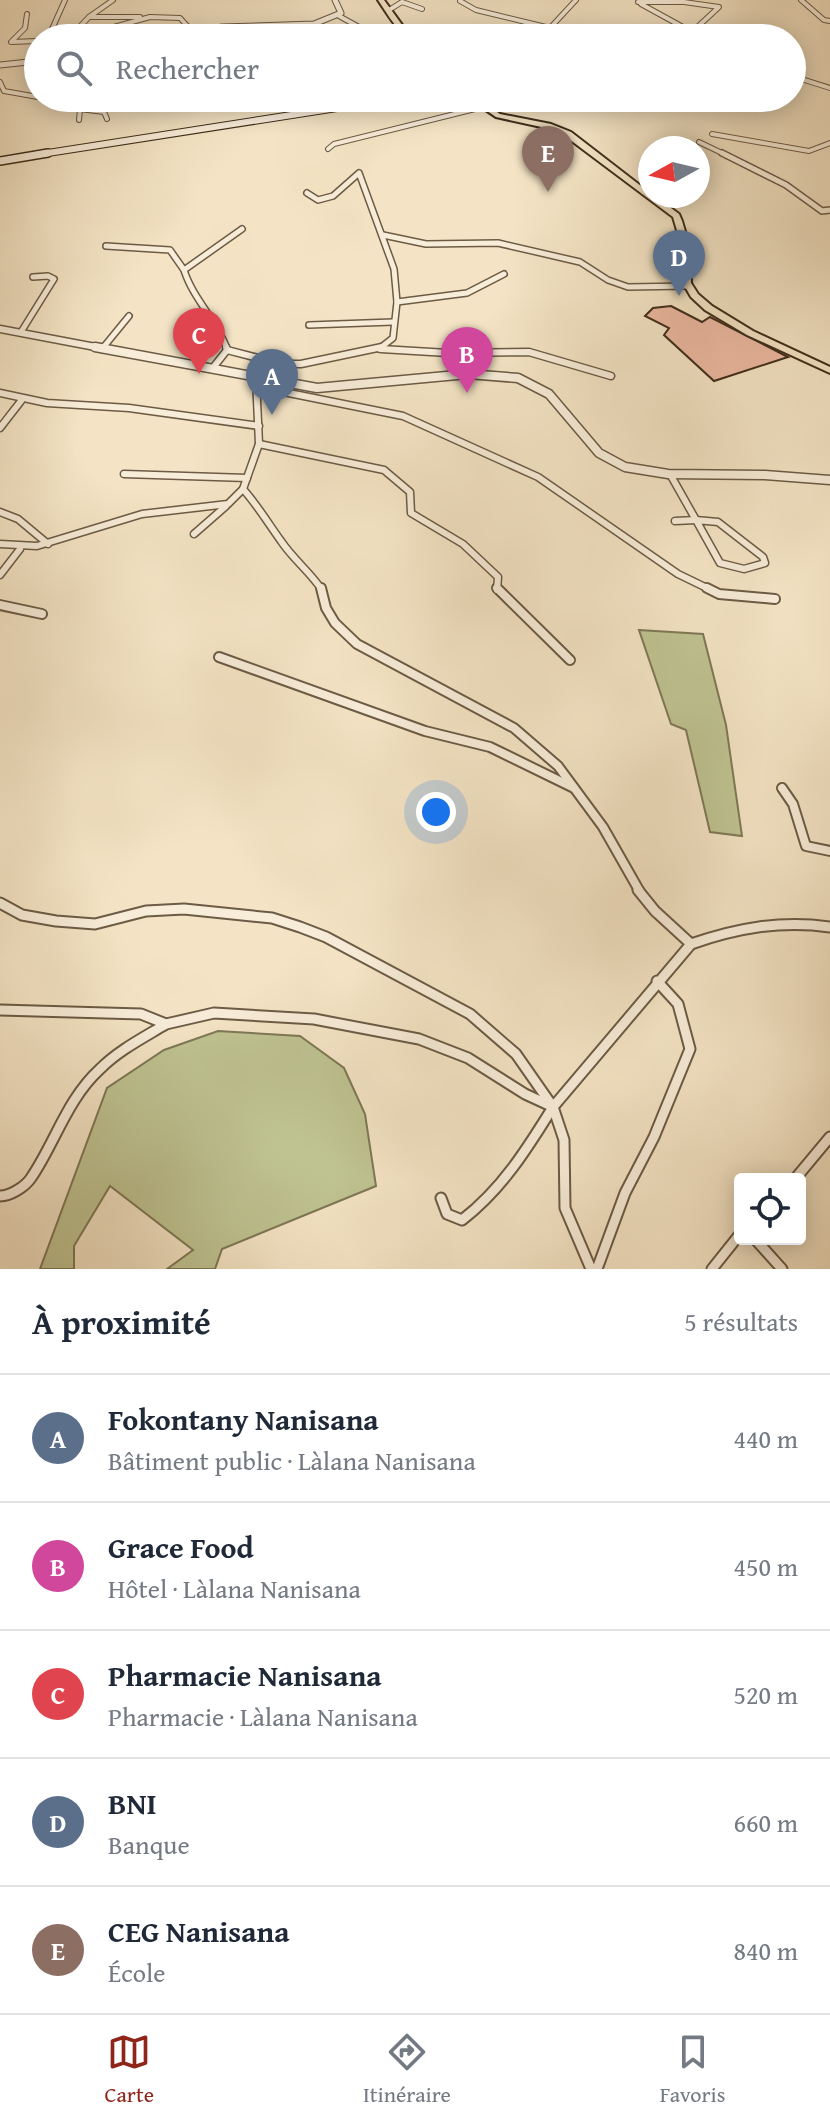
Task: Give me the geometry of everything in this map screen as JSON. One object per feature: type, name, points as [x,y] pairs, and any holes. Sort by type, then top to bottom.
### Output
[{"type":"main road","points":[[381,0],[399,24]]},
{"type":"main road","points":[[0,161],[312,112]]},
{"type":"main road","points":[[491,112],[568,134],[676,216],[682,230],[687,286],[710,310],[830,370]]},
{"type":"street","points":[[54,24],[65,0]]},
{"type":"street","points":[[83,24],[113,0]]},
{"type":"street","points":[[335,0],[342,10],[339,16]]},
{"type":"street","points":[[554,24],[576,0]]},
{"type":"street","points":[[801,0],[824,20],[830,21]]},
{"type":"street","points":[[460,1],[476,10],[534,24]]},
{"type":"street","points":[[637,1],[678,24]]},
{"type":"street","points":[[637,1],[684,2],[719,7],[701,24]]},
{"type":"street","points":[[389,10],[402,2],[422,9]]},
{"type":"street","points":[[26,24],[27,14]]},
{"type":"street","points":[[301,24],[339,16],[354,24]]},
{"type":"street","points":[[89,17],[180,18],[186,24]]},
{"type":"street","points":[[124,24],[150,17]]},
{"type":"street","points":[[24,29],[11,42],[24,42]]},
{"type":"street","points":[[0,65],[24,62]]},
{"type":"street","points":[[806,80],[830,88]]},
{"type":"street","points":[[0,83],[4,91],[24,94]]},
{"type":"street","points":[[79,120],[80,112]]},
{"type":"street","points":[[104,112],[107,119]]},
{"type":"street","points":[[328,149],[334,144],[463,112]]},
{"type":"street","points":[[712,134],[809,151],[830,143]]},
{"type":"street","points":[[710,147],[786,185],[822,211],[830,210]]},
{"type":"street","points":[[307,193],[318,200],[333,196],[359,173],[362,189],[383,235],[394,269],[397,302],[393,338],[379,349]]},
{"type":"street","points":[[184,270],[242,229]]},
{"type":"street","points":[[383,235],[426,244],[498,243],[580,262],[608,280],[628,287],[687,286]]},
{"type":"street","points":[[106,246],[168,249],[184,270],[192,293],[224,340],[227,350]]},
{"type":"street","points":[[397,302],[468,294],[484,288],[504,274]]},
{"type":"street","points":[[21,332],[54,279],[48,276],[33,277]]},
{"type":"street","points":[[102,349],[129,316]]},
{"type":"street","points":[[309,325],[393,322]]},
{"type":"street","points":[[0,329],[212,369],[403,416],[538,477],[692,580],[719,594],[775,599]]},
{"type":"street","points":[[227,350],[281,364],[301,364],[379,349],[448,353],[529,352],[611,376]]},
{"type":"street","points":[[212,369],[227,350]]},
{"type":"street","points":[[257,382],[344,389],[418,376],[484,375],[522,379],[552,395],[599,454],[626,468],[670,474],[789,476],[830,480]]},
{"type":"street","points":[[194,534],[243,489],[259,444],[257,382]]},
{"type":"street","points":[[0,393],[21,401],[87,404],[232,425],[259,426]]},
{"type":"street","points":[[0,428],[21,401]]},
{"type":"street","points":[[259,444],[384,470],[410,492],[411,513],[463,544],[498,577],[497,591],[515,611],[570,660]]},
{"type":"street","points":[[124,474],[247,478]]},
{"type":"street","points":[[670,474],[698,520],[720,563],[744,569],[765,563],[763,557],[718,522],[698,520],[675,521]]},
{"type":"street","points":[[243,489],[264,512],[282,543],[309,571],[335,623],[357,644],[514,728],[558,766],[603,827],[633,884],[655,911],[691,944]]},
{"type":"street","points":[[0,544],[20,549],[48,544],[170,508],[228,504]]},
{"type":"street","points":[[0,512],[18,519],[48,544]]},
{"type":"street","points":[[0,575],[20,549]]},
{"type":"street","points":[[0,605],[42,614]]},
{"type":"street","points":[[219,657],[398,722],[490,747],[576,789]]},
{"type":"street","points":[[782,788],[793,804],[806,846],[830,851]]},
{"type":"street","points":[[0,903],[22,915],[95,924],[146,911],[184,909],[272,918],[326,937],[470,1014],[516,1054],[553,1107],[565,1135],[563,1201],[594,1269]]},
{"type":"street","points":[[441,1198],[447,1214],[462,1220],[483,1205],[510,1176],[553,1107],[691,944],[720,933],[764,924],[812,923],[830,927]]},
{"type":"street","points":[[594,1269],[690,1049],[678,1004],[657,981]]},
{"type":"street","points":[[0,1010],[141,1014],[166,1024]]},
{"type":"street","points":[[0,1196],[7,1196],[29,1181],[67,1111],[98,1070],[127,1047],[166,1024],[214,1013],[314,1019],[419,1039],[468,1058],[525,1094],[553,1107]]},
{"type":"street","points":[[800,1173],[830,1137]]},
{"type":"street","points":[[712,1269],[734,1242]]},
{"type":"street","points":[[760,1245],[782,1269]]},
{"type":"green space","points":[[639,630],[703,634],[726,725],[742,836],[710,832],[686,730],[671,724]]},
{"type":"green space","points":[[218,1031],[300,1036],[344,1068],[365,1114],[376,1186],[222,1249],[215,1269],[167,1269],[193,1250],[110,1186],[74,1246],[74,1269],[40,1269],[107,1088],[164,1050]]},
{"type":"building","points":[[671,306],[702,322],[710,317],[788,357],[714,381],[664,335],[669,328],[645,316],[653,308]]},
{"type":"place","name":"CEG Nanisana","points":[[548,192]]},
{"type":"place","name":"BNI","points":[[679,296]]},
{"type":"place","name":"Pharmacie Nanisana","points":[[199,374]]},
{"type":"place","name":"Grace Food","points":[[467,393]]},
{"type":"place","name":"Fokontany Nanisana","points":[[272,415]]}]
